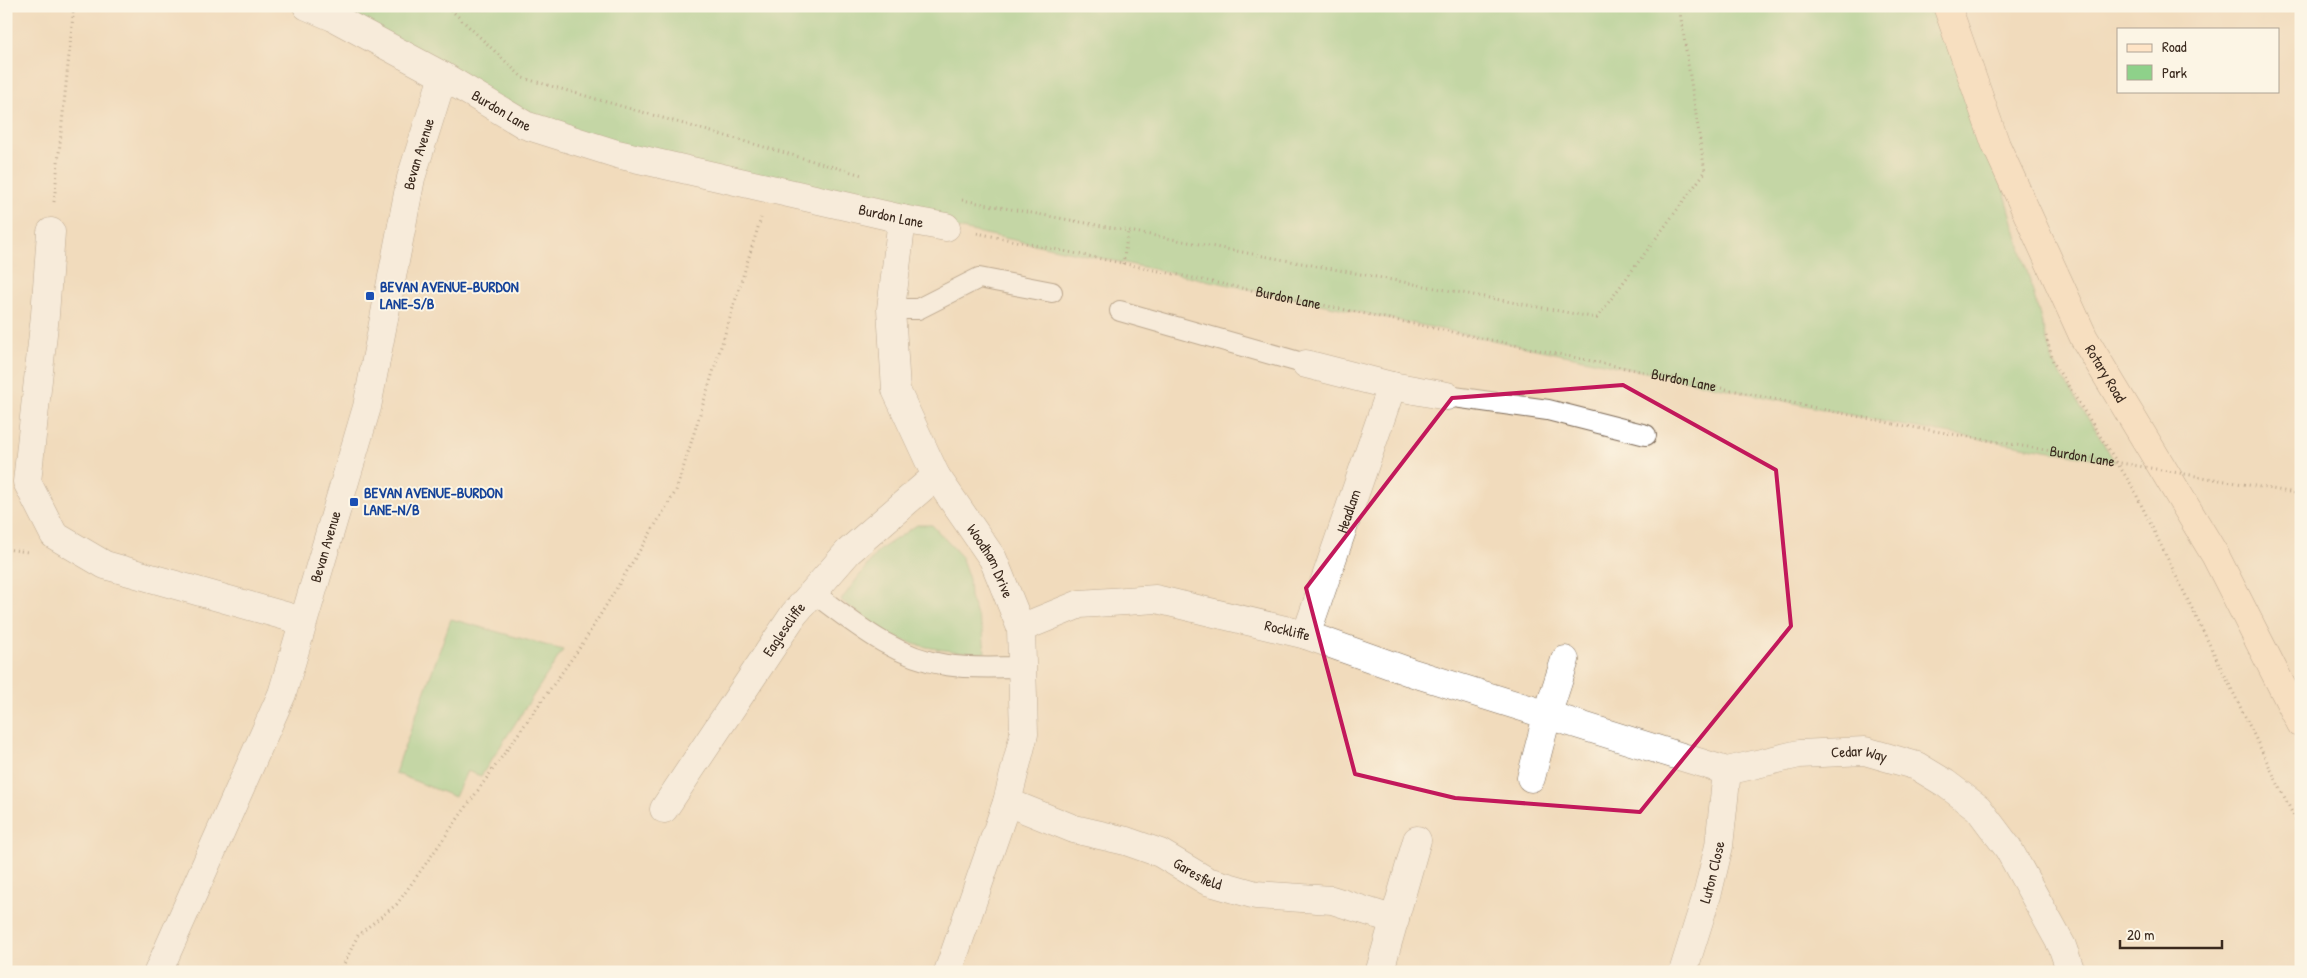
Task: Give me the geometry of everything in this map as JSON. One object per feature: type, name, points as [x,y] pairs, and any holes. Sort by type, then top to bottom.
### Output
[{"type":"main road","name":"Rotary Road","points":[[1947,6],[1996,145],[2084,338],[2215,555],[2301,724]]},
{"type":"street","name":"Burdon Lane","points":[[306,6],[333,17],[443,76],[525,125],[617,154],[902,219],[946,227]]},
{"type":"street","name":"Bevan Avenue","points":[[158,972],[282,694],[367,407],[412,178],[443,76]]},
{"type":"street","name":"Woodham Drive","points":[[902,219],[891,309],[896,390],[936,476],[993,559],[1022,628],[1024,734],[1007,802],[948,972]]},
{"type":"street","points":[[51,232],[45,316],[27,482],[54,535],[105,565],[303,621]]},
{"type":"street","points":[[1306,364],[1392,386],[1447,396]]},
{"type":"street","name":"Headlam","points":[[1306,635],[1392,386]]},
{"type":"street","name":"Eaglescliffe","points":[[664,809],[794,614],[848,552],[936,476]]},
{"type":"street","name":"Rockliffe","points":[[1022,628],[1080,604],[1156,599],[1306,635],[1410,672],[1547,716]]},
{"type":"street","points":[[1532,778],[1547,716],[1565,660]]},
{"type":"street","points":[[1547,716],[1727,771]]},
{"type":"street","name":"Cedar Way","points":[[1727,771],[1799,754],[1865,751],[1917,766],[1978,808],[2008,848],[2062,946],[2071,972]]},
{"type":"street","name":"Luton Close","points":[[1684,972],[1708,892],[1719,846],[1727,771]]},
{"type":"street","name":"Garesfield","points":[[1007,802],[1074,829],[1126,841],[1160,853],[1207,881],[1256,895],[1332,900],[1394,920]]},
{"type":"street","points":[[1380,970],[1416,840]]},
{"type":"lane","points":[[891,309],[918,309],[979,278],[1052,292]]},
{"type":"lane","points":[[1120,311],[1306,364]]},
{"type":"lane","points":[[1447,396],[1548,410],[1646,435]]},
{"type":"lane","points":[[812,592],[885,644],[913,657],[948,666],[1022,667]]},
{"type":"path","points":[[51,232],[74,6]]},
{"type":"path","points":[[447,6],[524,78],[866,176]]},
{"type":"path","points":[[952,198],[1598,318],[1705,172],[1679,6]]},
{"type":"path","points":[[340,972],[358,935],[397,904],[583,643],[676,491],[770,189]]},
{"type":"path","name":"Burdon Lane","points":[[946,227],[1894,424],[2301,494]]},
{"type":"path","points":[[1123,264],[1128,231]]},
{"type":"highlighted area","points":[[1623,385],[1776,470],[1791,626],[1640,812],[1455,798],[1355,774],[1306,588],[1452,398]]},
{"type":"green space","points":[[337,6],[1937,6],[1974,85],[2053,362],[2115,462],[1894,424],[770,189],[525,125]]},
{"type":"green space","points":[[917,525],[932,525],[961,556],[969,579],[970,597],[983,631],[985,653],[944,650],[905,641],[881,630],[841,600],[878,551]]},
{"type":"green space","points":[[451,619],[563,650],[481,776],[467,771],[455,797],[395,773]]},
{"type":"place","name":"BEVAN AVENUE-BURDON LANE-S/B","points":[[370,296]]},
{"type":"place","name":"BEVAN AVENUE-BURDON LANE-N/B","points":[[354,502]]}]
